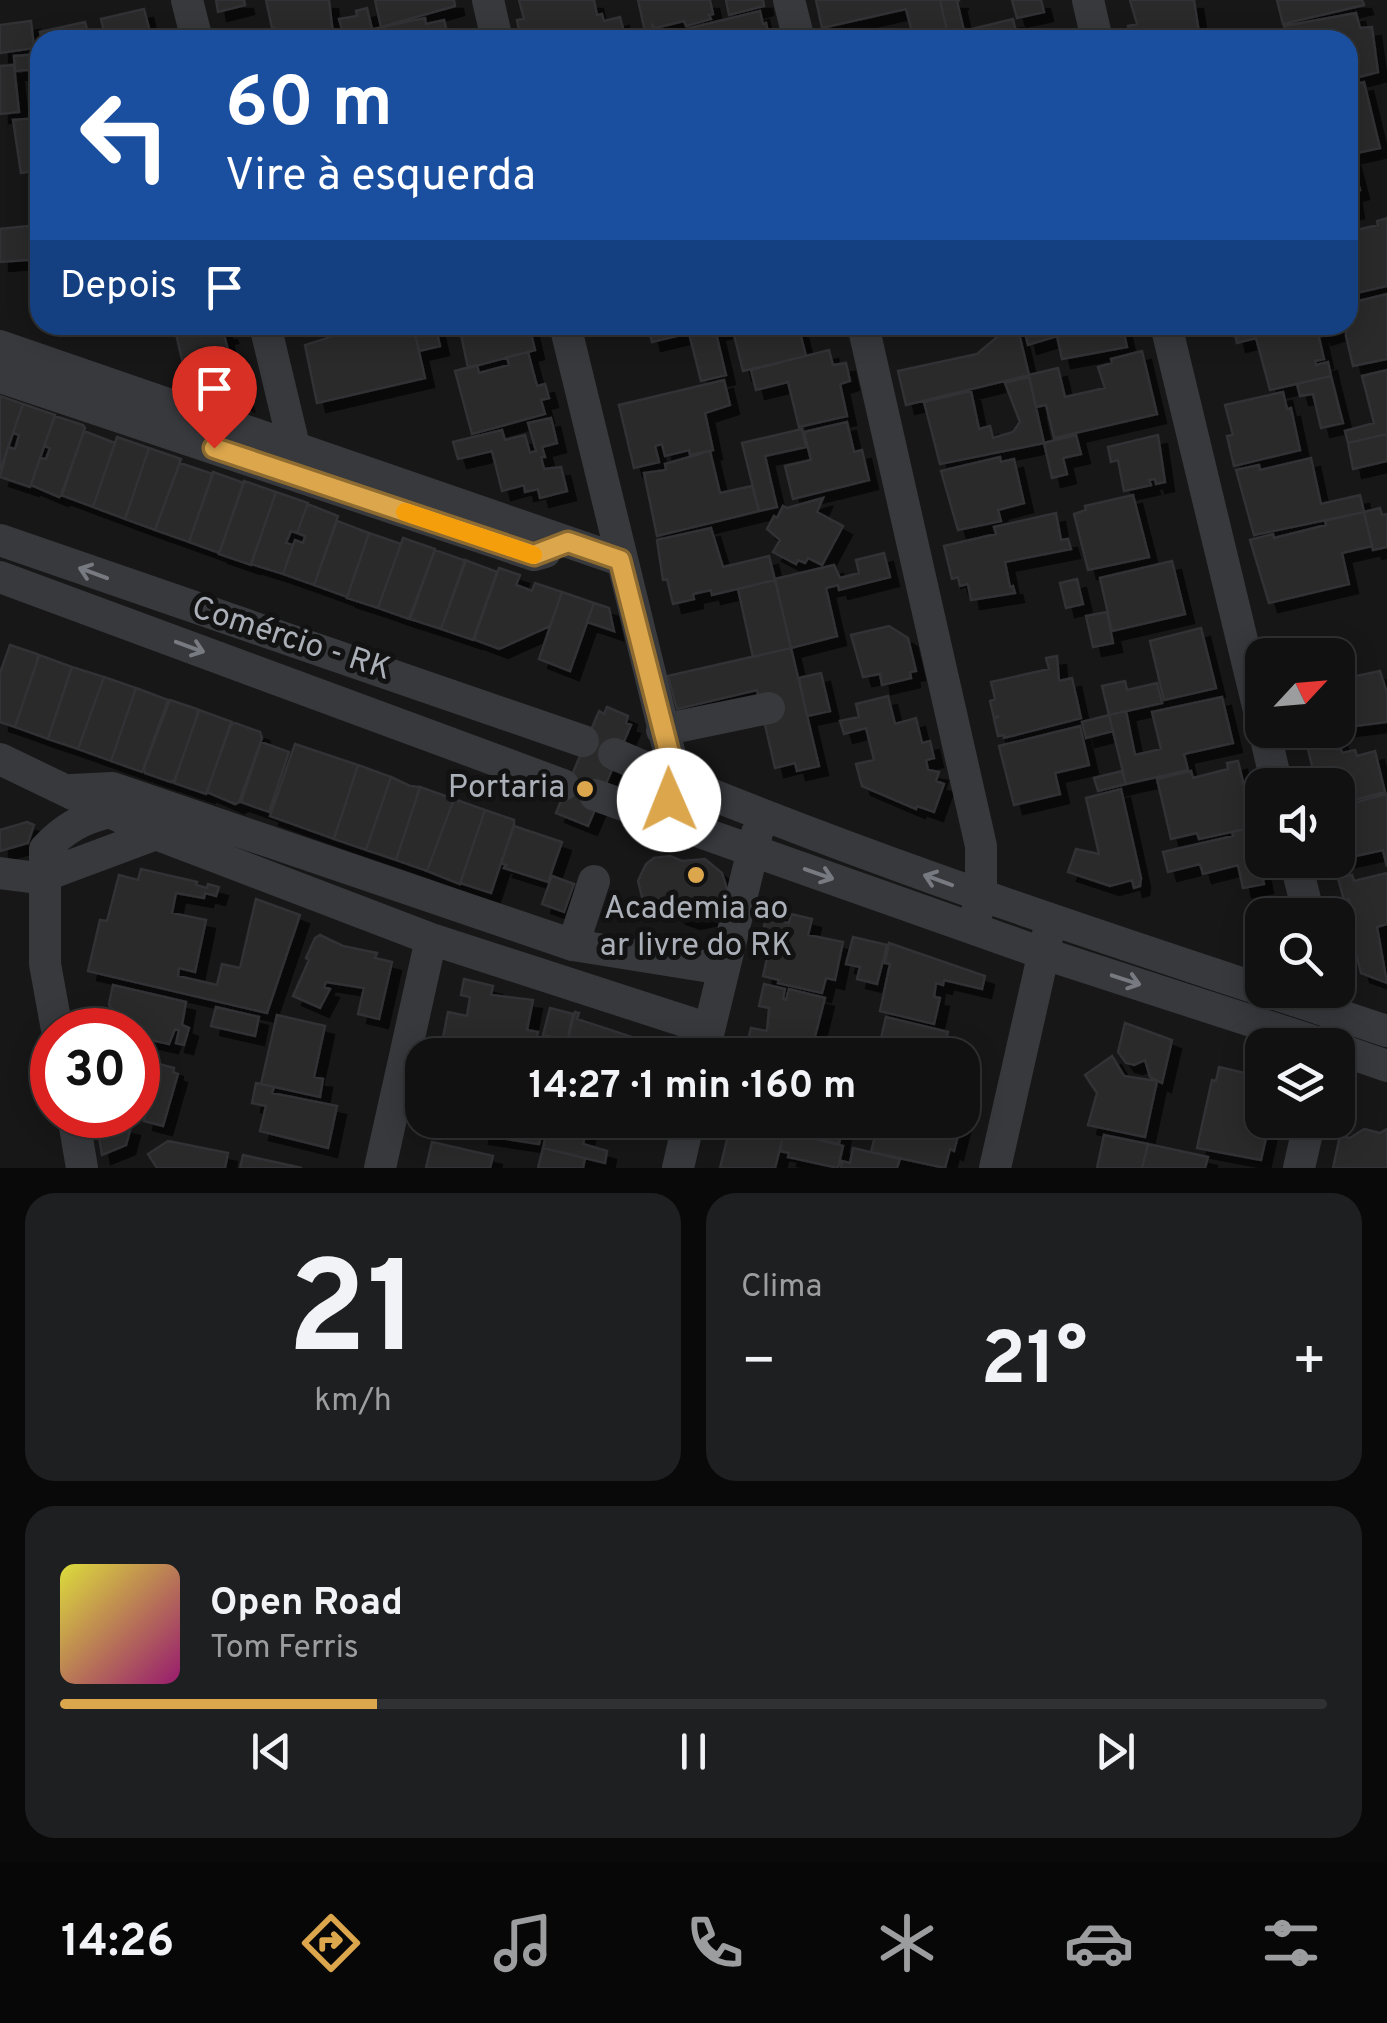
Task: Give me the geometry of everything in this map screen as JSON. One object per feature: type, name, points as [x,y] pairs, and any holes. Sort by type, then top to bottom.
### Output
[{"type":"street","points":[[188,0],[195,30]]},
{"type":"street","points":[[488,0],[496,30]]},
{"type":"street","points":[[790,0],[796,30]]},
{"type":"street","points":[[1088,0],[1096,30]]},
{"type":"street","points":[[268,335],[296,450]]},
{"type":"street","points":[[566,335],[676,780],[662,819]]},
{"type":"street","points":[[865,335],[981,846],[977,911]]},
{"type":"street","points":[[1168,335],[1245,652]]},
{"type":"street","points":[[0,346],[620,560]]},
{"type":"street","points":[[0,377],[534,555],[568,542]]},
{"type":"street","name":"Comércio - RK","points":[[0,540],[583,741]]},
{"type":"street","name":"Comércio - RK","points":[[0,577],[563,785]]},
{"type":"street","points":[[151,632],[161,597]]},
{"type":"street","points":[[397,723],[413,680]]},
{"type":"street","points":[[440,739],[457,697]]},
{"type":"street","points":[[662,730],[769,708]]},
{"type":"street","points":[[614,754],[762,814],[977,911],[1042,952],[1272,1028]]},
{"type":"street","points":[[0,759],[156,834],[695,1038]]},
{"type":"street","points":[[65,790],[112,788],[574,945],[723,969]]},
{"type":"street","points":[[595,795],[752,850],[977,911],[1053,921],[1245,984]]},
{"type":"street","points":[[0,893],[42,862],[45,849],[64,829],[85,818],[110,812]]},
{"type":"street","points":[[707,1038],[762,814]]},
{"type":"street","points":[[25,875],[156,834]]},
{"type":"street","points":[[25,875],[53,1008]]},
{"type":"street","points":[[574,945],[594,881]]},
{"type":"street","points":[[994,1168],[1042,952],[1053,921]]},
{"type":"street","points":[[380,1168],[432,939]]},
{"type":"street","points":[[1339,1008],[1387,1031]]},
{"type":"street","points":[[1355,1055],[1387,1066]]},
{"type":"street","points":[[76,1138],[82,1168]]},
{"type":"street","points":[[678,1168],[685,1138]]},
{"type":"street","points":[[1299,1168],[1306,1138]]},
{"type":"building","points":[[216,0],[244,0],[245,5],[218,12]]},
{"type":"building","points":[[266,0],[329,0],[333,30],[272,28]]},
{"type":"building","points":[[375,0],[454,0],[455,6],[381,27]]},
{"type":"building","points":[[519,0],[594,0],[597,15],[602,14],[604,21],[620,17],[623,30],[519,30],[517,20],[524,19]]},
{"type":"building","points":[[638,0],[710,0],[711,19],[686,26],[684,21],[655,28],[652,25],[653,30],[645,30]]},
{"type":"building","points":[[726,0],[763,0],[764,6],[729,15]]},
{"type":"building","points":[[816,0],[940,0],[947,30],[911,30],[906,9],[822,28]]},
{"type":"building","points":[[940,0],[960,0],[957,1],[964,30],[947,30]]},
{"type":"building","points":[[1012,0],[1041,0],[1044,12],[1017,18]]},
{"type":"building","points":[[1130,0],[1194,0],[1198,30],[1129,30],[1128,26],[1137,24]]},
{"type":"building","points":[[1277,0],[1362,0],[1364,5],[1283,24]]},
{"type":"building","points":[[367,8],[372,29],[342,30],[339,19],[357,16],[356,11]]},
{"type":"building","points":[[144,9],[149,30],[104,30],[101,19]]},
{"type":"building","points":[[760,11],[768,30],[686,30]]},
{"type":"building","points":[[1356,13],[1360,28],[1372,27],[1378,72],[1358,77],[1358,30],[1285,30],[1284,26]]},
{"type":"building","points":[[425,18],[426,24],[444,20],[446,30],[369,30]]},
{"type":"building","points":[[1013,19],[1016,30],[968,30]]},
{"type":"building","points":[[31,21],[30,49],[0,53],[0,25]]},
{"type":"building","points":[[85,22],[87,30],[49,30]]},
{"type":"building","points":[[30,55],[30,70],[15,71],[14,56]]},
{"type":"building","points":[[14,65],[19,112],[0,114],[0,66]]},
{"type":"building","points":[[1364,82],[1380,148],[1358,153],[1358,84]]},
{"type":"building","points":[[30,119],[30,172],[21,173],[13,120]]},
{"type":"building","points":[[1387,218],[1387,286],[1358,293],[1358,230],[1378,225],[1377,221]]},
{"type":"building","points":[[30,226],[30,260],[0,262],[0,229]]},
{"type":"building","points":[[1387,294],[1387,359],[1353,366],[1346,335],[1358,335],[1358,301]]},
{"type":"building","points":[[176,335],[224,335],[230,357],[234,356],[245,402],[187,381]]},
{"type":"building","points":[[415,335],[425,378],[317,403],[305,345],[331,337]]},
{"type":"building","points":[[415,335],[437,335],[440,346],[419,351]]},
{"type":"building","points":[[461,335],[531,335],[535,350],[468,368]]},
{"type":"building","points":[[650,335],[681,335],[652,342]]},
{"type":"building","points":[[690,335],[716,335],[726,375],[701,381]]},
{"type":"building","points":[[734,335],[801,335],[806,356],[743,371]]},
{"type":"building","points":[[1019,335],[1029,375],[906,405],[898,371],[977,354],[997,337]]},
{"type":"building","points":[[1026,335],[1124,335],[1127,347],[1062,359],[1057,336],[1028,345]]},
{"type":"building","points":[[1235,335],[1318,335],[1324,359],[1315,361],[1316,365],[1328,362],[1331,376],[1270,390],[1256,338],[1237,343]]},
{"type":"building","points":[[829,350],[833,365],[846,363],[850,381],[840,384],[847,416],[799,427],[788,382],[756,390],[751,370]]},
{"type":"building","points":[[1142,351],[1157,414],[1054,438],[1046,405],[1036,407],[1029,375],[1058,368],[1065,397],[1105,388],[1098,367],[1112,363],[1111,359]]},
{"type":"building","points":[[528,352],[537,386],[546,387],[549,398],[541,400],[545,414],[472,434],[455,371],[477,365],[479,373],[509,365],[507,357]]},
{"type":"building","points":[[1387,370],[1387,434],[1348,443],[1345,431],[1374,423],[1362,376]]},
{"type":"building","points":[[1331,376],[1343,423],[1321,428],[1313,394],[1300,396],[1297,384]]},
{"type":"building","points":[[1029,377],[1044,443],[940,464],[924,402],[971,391],[979,429],[990,426],[993,438],[1013,432],[1020,422],[1005,383]]},
{"type":"building","points":[[724,380],[730,405],[705,413],[713,450],[665,456],[662,444],[655,446],[659,462],[634,468],[619,405]]},
{"type":"building","points":[[1283,392],[1287,409],[1291,408],[1300,450],[1234,466],[1227,436],[1233,435],[1225,405]]},
{"type":"building","points":[[0,396],[23,404],[0,471]]},
{"type":"building","points":[[23,404],[55,415],[30,487],[0,477],[8,447],[15,449],[19,435],[13,433]]},
{"type":"building","points":[[55,416],[85,428],[59,497],[31,485],[40,458],[46,459],[50,448],[44,446]]},
{"type":"building","points":[[551,418],[557,443],[542,447],[545,457],[541,457],[544,469],[561,467],[567,491],[540,498],[538,489],[525,492],[524,485],[502,491],[492,451],[458,459],[453,442],[502,430],[505,440],[525,435],[530,453],[536,451],[528,423]]},
{"type":"building","points":[[847,422],[854,452],[862,450],[869,480],[793,499],[785,466],[811,460],[804,432]]},
{"type":"building","points":[[802,429],[806,447],[765,456],[777,507],[759,511],[742,443]]},
{"type":"building","points":[[84,431],[115,443],[93,507],[61,495]]},
{"type":"building","points":[[1387,434],[1387,461],[1353,469],[1348,443]]},
{"type":"building","points":[[1076,435],[1081,454],[1063,458],[1067,474],[1052,478],[1044,443]]},
{"type":"building","points":[[1158,435],[1165,482],[1156,484],[1155,479],[1149,480],[1151,485],[1124,491],[1118,460],[1111,462],[1108,447]]},
{"type":"building","points":[[117,437],[149,448],[125,519],[93,507]]},
{"type":"building","points":[[149,448],[181,459],[155,530],[125,519]]},
{"type":"building","points":[[710,451],[720,493],[752,486],[759,511],[657,536],[644,473],[666,470],[665,464]]},
{"type":"building","points":[[1000,457],[1001,462],[1014,459],[1024,503],[998,510],[1001,521],[958,530],[941,471]]},
{"type":"building","points":[[1311,458],[1321,504],[1360,495],[1364,512],[1254,535],[1236,470],[1259,465],[1260,470]]},
{"type":"building","points":[[180,463],[213,474],[189,542],[155,530]]},
{"type":"building","points":[[213,472],[244,483],[219,553],[189,542]]},
{"type":"building","points":[[244,481],[276,492],[251,565],[219,554]]},
{"type":"building","points":[[276,492],[308,503],[297,533],[291,531],[286,543],[293,545],[283,574],[251,564]]},
{"type":"building","points":[[1133,495],[1149,557],[1088,570],[1074,514],[1086,510],[1085,506]]},
{"type":"building","points":[[823,498],[817,512],[843,526],[822,565],[808,558],[805,563],[798,560],[796,564],[773,552],[780,540],[767,529],[783,506]]},
{"type":"building","points":[[310,505],[338,516],[314,585],[283,574],[295,540],[303,543],[305,536],[297,533]]},
{"type":"building","points":[[1380,508],[1382,515],[1387,514],[1387,547],[1373,550],[1364,512]]},
{"type":"building","points":[[1364,512],[1372,546],[1342,553],[1349,584],[1269,603],[1250,540],[1273,534],[1274,538]]},
{"type":"building","points":[[1056,513],[1061,540],[1068,539],[1071,549],[1005,562],[1015,593],[971,600],[968,584],[960,586],[958,577],[952,579],[944,546],[996,534],[994,527]]},
{"type":"building","points":[[337,521],[369,533],[347,597],[314,585]]},
{"type":"building","points":[[711,528],[723,567],[769,556],[775,580],[712,595],[711,590],[693,594],[694,599],[673,604],[667,579],[663,580],[657,540]]},
{"type":"building","points":[[369,533],[401,544],[378,608],[347,598]]},
{"type":"building","points":[[403,538],[435,549],[409,619],[378,608]]},
{"type":"building","points":[[435,550],[466,561],[441,629],[410,619]]},
{"type":"building","points":[[884,553],[890,577],[839,590],[838,585],[826,588],[837,636],[791,648],[775,579],[834,565],[840,578],[859,573],[856,560]]},
{"type":"building","points":[[465,560],[497,572],[473,640],[441,629]]},
{"type":"building","points":[[1172,561],[1185,614],[1112,631],[1100,578]]},
{"type":"building","points":[[499,568],[520,575],[516,585],[532,591],[535,583],[562,592],[550,626],[499,649],[475,640],[475,636]]},
{"type":"building","points":[[1077,579],[1083,604],[1066,608],[1060,583]]},
{"type":"building","points":[[775,580],[791,648],[753,657],[738,589]]},
{"type":"building","points":[[562,592],[594,603],[570,671],[539,659]]},
{"type":"building","points":[[594,603],[609,608],[614,631],[587,622]]},
{"type":"building","points":[[1107,612],[1113,643],[1093,647],[1086,616]]},
{"type":"building","points":[[889,626],[908,638],[916,671],[910,672],[911,678],[882,685],[880,674],[863,677],[851,635]]},
{"type":"building","points":[[1201,628],[1216,688],[1164,700],[1150,641]]},
{"type":"building","points":[[10,645],[37,654],[38,659],[15,727],[0,722],[0,673]]},
{"type":"building","points":[[791,648],[819,766],[797,771],[795,763],[775,768],[757,690],[677,709],[668,676]]},
{"type":"building","points":[[39,655],[72,667],[48,739],[15,727]]},
{"type":"building","points":[[1057,656],[1059,681],[1072,678],[1081,718],[1004,738],[998,736],[994,719],[999,716],[994,718],[991,682],[1049,669],[1046,658]]},
{"type":"building","points":[[72,667],[104,677],[78,749],[48,739]]},
{"type":"building","points":[[1380,671],[1387,693],[1387,722],[1355,726],[1355,676]]},
{"type":"building","points":[[821,673],[830,711],[807,716],[799,678]]},
{"type":"building","points":[[104,677],[136,688],[111,761],[78,749]]},
{"type":"building","points":[[1125,681],[1127,690],[1157,683],[1162,703],[1109,715],[1102,686]]},
{"type":"building","points":[[136,688],[168,700],[142,772],[111,761]]},
{"type":"building","points":[[888,696],[895,724],[916,718],[922,743],[930,741],[934,758],[926,760],[928,770],[939,772],[936,781],[944,784],[934,812],[917,806],[916,809],[862,786],[856,764],[874,760],[866,728],[844,734],[840,721],[859,717],[856,704]]},
{"type":"building","points":[[1222,697],[1233,743],[1184,754],[1188,770],[1126,784],[1109,715],[1126,711],[1135,755],[1161,749],[1152,712]]},
{"type":"building","points":[[170,700],[197,709],[198,714],[171,782],[145,773],[144,768]]},
{"type":"building","name":"Portaria","points":[[607,707],[628,716],[626,723],[631,725],[588,826],[556,813],[599,711],[604,714]]},
{"type":"building","points":[[199,710],[232,722],[206,794],[174,783]]},
{"type":"building","points":[[1109,715],[1113,731],[1086,738],[1082,722]]},
{"type":"building","points":[[235,723],[260,732],[262,738],[235,804],[207,792],[230,725]]},
{"type":"building","points":[[1080,726],[1089,765],[1055,773],[1060,794],[1014,805],[999,746]]},
{"type":"building","points":[[261,742],[289,752],[269,812],[241,802]]},
{"type":"building","points":[[295,744],[358,765],[334,839],[270,816]]},
{"type":"building","points":[[1308,748],[1341,748],[1342,753],[1355,750],[1357,756],[1375,751],[1385,792],[1355,800],[1355,768],[1313,768]]},
{"type":"building","points":[[1238,761],[1245,790],[1245,829],[1199,839],[1197,833],[1171,839],[1157,779],[1191,771],[1193,778],[1228,769],[1227,763]]},
{"type":"building","points":[[358,765],[391,777],[366,850],[334,839]]},
{"type":"building","points":[[1122,771],[1126,784],[1098,791],[1094,778]]},
{"type":"building","points":[[391,777],[420,787],[396,860],[366,850]]},
{"type":"building","points":[[420,787],[454,799],[427,871],[396,860]]},
{"type":"building","points":[[1121,789],[1141,878],[1140,886],[1134,888],[1132,880],[1110,886],[1068,872],[1076,849],[1099,854],[1086,798]]},
{"type":"building","points":[[1387,794],[1387,867],[1383,850],[1355,856],[1355,802]]},
{"type":"building","points":[[454,799],[485,810],[460,884],[427,871]]},
{"type":"building","points":[[485,810],[514,820],[491,893],[460,883]]},
{"type":"building","points":[[27,822],[34,825],[28,843],[0,851],[0,830]]},
{"type":"building","points":[[514,826],[562,842],[548,882],[504,868],[506,865],[501,863]]},
{"type":"building","points":[[1245,829],[1245,878],[1263,878],[1264,884],[1243,888],[1238,865],[1203,874],[1200,864],[1168,872],[1163,852],[1233,836],[1232,832]]},
{"type":"building","points":[[670,856],[682,861],[705,859],[722,873],[726,898],[715,915],[691,920],[677,915],[670,907],[653,906],[642,897],[638,881],[646,864],[654,858]]},
{"type":"building","points":[[141,869],[207,888],[208,884],[219,887],[216,896],[205,893],[204,898],[176,893],[172,913],[206,920],[195,972],[179,968],[178,976],[217,985],[222,964],[240,968],[256,899],[300,915],[267,1013],[88,971],[100,920],[107,921],[119,875],[138,880]]},
{"type":"building","points":[[1387,873],[1387,924],[1377,927],[1387,983],[1361,973],[1355,948],[1355,898],[1343,898],[1338,878],[1354,881]]},
{"type":"building","points":[[552,876],[574,884],[564,912],[542,904]]},
{"type":"building","points":[[770,901],[787,907],[784,922],[789,923],[791,914],[812,919],[808,935],[843,942],[835,980],[826,978],[822,993],[763,976],[772,937],[762,935]]},
{"type":"building","points":[[320,935],[343,946],[377,953],[375,958],[392,962],[379,1019],[358,1014],[364,988],[326,982],[324,987],[330,989],[320,1008],[293,996],[309,960],[306,958]]},
{"type":"building","points":[[853,937],[887,945],[877,984],[857,979],[860,967],[846,964]]},
{"type":"building","points":[[889,943],[985,976],[982,989],[944,980],[943,985],[936,983],[934,997],[940,998],[934,1024],[880,1011],[890,964],[885,963]]},
{"type":"building","points":[[464,979],[493,986],[491,995],[533,1000],[527,1030],[538,1032],[537,1038],[443,1038],[448,1012],[467,1016],[470,997],[461,995]]},
{"type":"building","points":[[764,984],[785,989],[786,1000],[789,989],[825,998],[815,1038],[748,1038],[751,1028],[767,1031],[769,1008],[759,1006]]},
{"type":"building","points":[[113,985],[186,1002],[182,1025],[189,1028],[184,1045],[176,1043],[179,1030],[175,1029],[169,1044],[160,1042],[160,1008],[111,1008]]},
{"type":"building","points":[[216,1007],[259,1017],[255,1036],[211,1026]]},
{"type":"building","points":[[550,1008],[573,1014],[568,1038],[543,1035]]},
{"type":"building","points":[[575,1012],[579,1013],[577,1019],[632,1037],[632,1038],[568,1038]]},
{"type":"building","points":[[277,1015],[325,1026],[314,1077],[323,1079],[320,1097],[261,1084]]},
{"type":"building","points":[[886,1017],[948,1032],[946,1038],[881,1038]]},
{"type":"building","points":[[1125,1023],[1172,1040],[1162,1083],[1150,1077],[1145,1060],[1134,1065],[1126,1063],[1118,1052]]},
{"type":"building","points":[[1112,1056],[1124,1076],[1157,1081],[1145,1137],[1088,1125],[1097,1093],[1085,1075]]},
{"type":"building","points":[[160,1064],[174,1068],[173,1072],[178,1074],[163,1126]]},
{"type":"building","points":[[1219,1067],[1245,1073],[1245,1138],[1266,1138],[1261,1160],[1197,1148],[1212,1080],[1216,1081]]},
{"type":"building","points":[[256,1083],[274,1087],[272,1093],[337,1106],[328,1148],[260,1131],[266,1106],[252,1103]]},
{"type":"building","points":[[1364,1129],[1380,1133],[1387,1129],[1387,1168],[1333,1168],[1340,1138],[1355,1138]]},
{"type":"building","points":[[1104,1135],[1148,1144],[1142,1168],[1097,1168]]},
{"type":"building","points":[[99,1138],[128,1138],[126,1145],[102,1155]]},
{"type":"building","points":[[500,1138],[540,1138],[539,1144]]},
{"type":"building","points":[[545,1138],[584,1138],[583,1144],[607,1151],[605,1163],[543,1148]]},
{"type":"building","points":[[728,1138],[783,1138],[775,1168],[720,1168]]},
{"type":"building","points":[[782,1138],[810,1138],[843,1146],[838,1168],[788,1157],[789,1153],[780,1151]]},
{"type":"building","points":[[812,1138],[840,1138],[839,1144]]},
{"type":"building","points":[[874,1138],[957,1138],[945,1168],[871,1152]]},
{"type":"building","points":[[168,1141],[228,1153],[225,1168],[157,1168],[148,1154]]},
{"type":"building","points":[[432,1142],[493,1156],[490,1168],[426,1168]]},
{"type":"building","points":[[1148,1144],[1208,1157],[1205,1168],[1142,1168]]},
{"type":"building","points":[[543,1148],[585,1158],[583,1168],[538,1168]]},
{"type":"building","points":[[853,1148],[900,1159],[897,1168],[841,1168],[842,1161],[850,1163]]},
{"type":"building","points":[[243,1155],[302,1168],[240,1168]]},
{"type":"slow traffic","points":[[405,512],[533,555]]},
{"type":"place","name":"Portaria","points":[[585,789]]},
{"type":"place","name":"Academia ao ar livre do RK","points":[[696,875]]},
{"type":"route","points":[[214,448],[534,555],[568,542],[620,560],[676,780],[669,800]]}]
